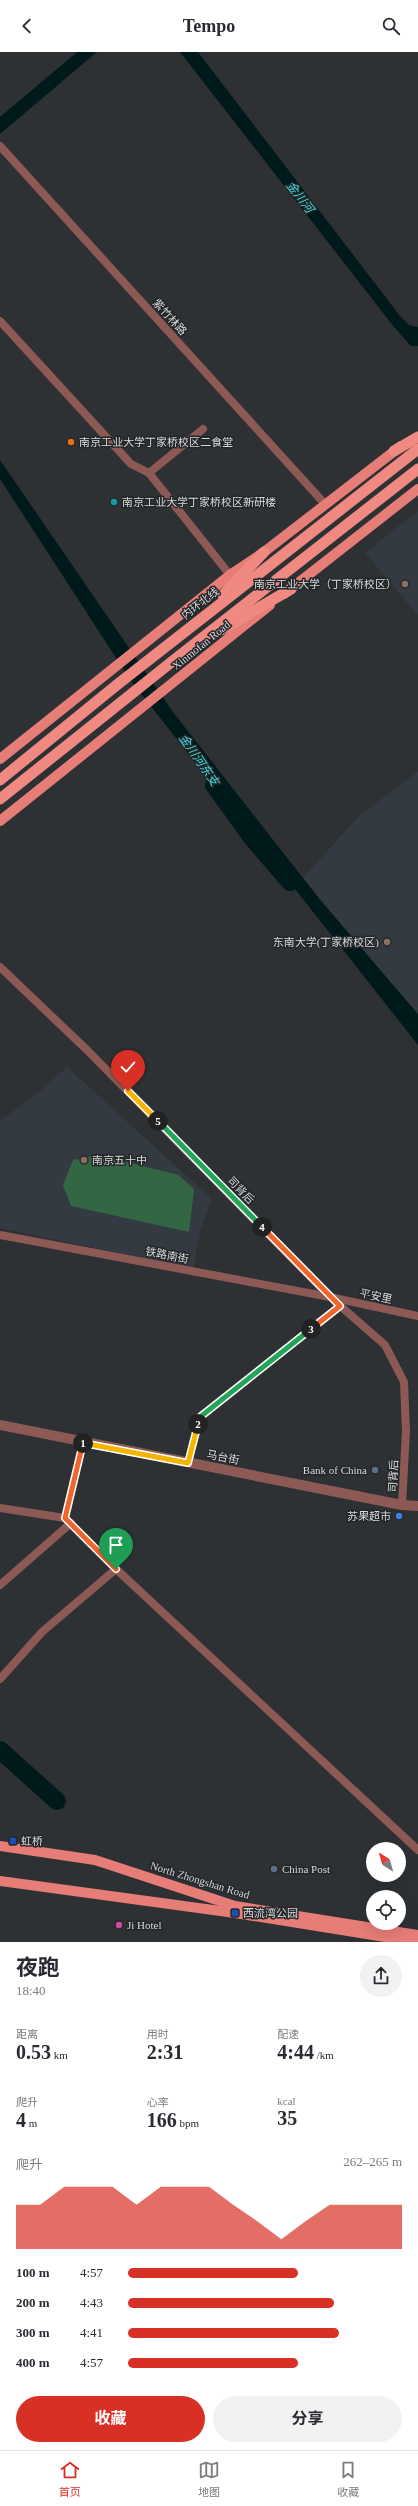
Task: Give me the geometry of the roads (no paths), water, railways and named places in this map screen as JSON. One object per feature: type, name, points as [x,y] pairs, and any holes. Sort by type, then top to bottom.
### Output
[{"type":"highway","points":[[394,451],[418,437]]},
{"type":"highway","name":"内环北线","points":[[0,780],[195,623],[418,449]]},
{"type":"highway","points":[[0,799],[177,657],[418,469]]},
{"type":"highway","points":[[195,623],[264,552]]},
{"type":"highway","points":[[177,657],[290,589]]},
{"type":"main road","points":[[0,759],[230,575],[264,552],[324,503],[418,432]]},
{"type":"main road","name":"Xinmofan Road","points":[[0,821],[290,589],[418,489]]},
{"type":"main road","name":"North Zhongshan Road","points":[[0,1846],[95,1860],[236,1906],[418,1935]]},
{"type":"main road","name":"North Zhongshan Road","points":[[0,1881],[235,1913],[416,1942]]},
{"type":"street","name":"紫竹林路","points":[[3,149],[324,503]]},
{"type":"street","points":[[0,321],[132,464],[150,472],[230,575]]},
{"type":"street","points":[[150,472],[202,429]]},
{"type":"street","name":"司背后","points":[[0,967],[87,1050],[330,1297],[385,1345],[404,1382],[406,1431],[402,1505]]},
{"type":"street","name":"铁路南街","points":[[0,1235],[330,1297]]},
{"type":"street","name":"平安里","points":[[330,1297],[418,1316]]},
{"type":"street","points":[[188,1463],[200,1417],[340,1306]]},
{"type":"street","name":"马台街","points":[[0,1424],[83,1442],[402,1505],[418,1506]]},
{"type":"street","points":[[0,1585],[68,1521],[83,1442]]},
{"type":"street","points":[[0,1508],[68,1521],[116,1569],[418,1850]]},
{"type":"street","points":[[0,1679],[42,1632],[116,1569]]},
{"type":"water","points":[[77,52],[97,52],[0,134],[0,117]]},
{"type":"water","name":"金川河","points":[[180,52],[198,52],[400,316],[409,325],[418,327],[418,346],[411,346],[394,327]]},
{"type":"water","points":[[0,460],[173,712],[321,901],[418,1014],[418,1045],[131,681],[0,479]]},
{"type":"waterway","name":"金川河东支","points":[[214,785],[253,839],[290,882]]},
{"type":"waterway","points":[[0,1750],[57,1801]]},
{"type":"place","name":"南京工业大学丁家桥校区二食堂","points":[[71,442]]},
{"type":"place","name":"南京工业大学丁家桥校区新研楼","points":[[114,502]]},
{"type":"place","name":"南京工业大学（丁家桥校区）","points":[[405,584]]},
{"type":"place","name":"东南大学(丁家桥校区)","points":[[387,942]]},
{"type":"place","name":"南京五十中","points":[[84,1160]]},
{"type":"place","name":"Bank of China","points":[[375,1470]]},
{"type":"place","name":"苏果超市","points":[[399,1516]]},
{"type":"place","name":"虹桥","points":[[13,1841]]},
{"type":"place","name":"China Post","points":[[274,1869]]},
{"type":"place","name":"西流湾公园","points":[[235,1913]]},
{"type":"place","name":"Ji Hotel","points":[[119,1925]]}]
